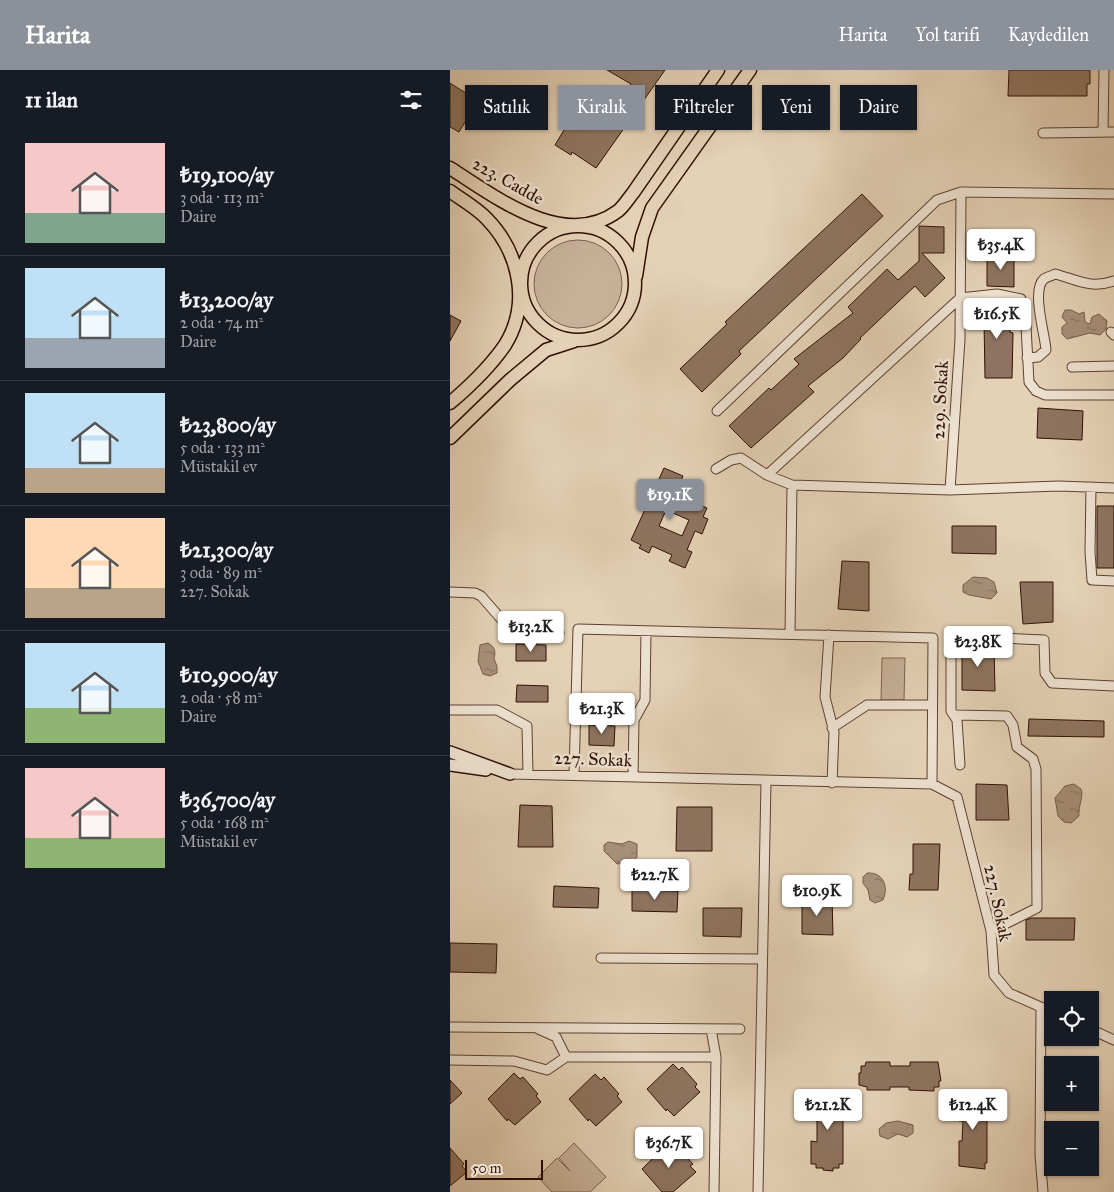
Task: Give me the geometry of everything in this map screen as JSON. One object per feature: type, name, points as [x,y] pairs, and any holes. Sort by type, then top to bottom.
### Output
[{"type":"main road","points":[[450,403],[476,380],[505,344],[516,316],[523,265],[532,248],[544,236],[561,228],[604,220],[620,210],[718,70]]},
{"type":"main road","points":[[450,438],[510,380],[546,350],[576,340],[594,338],[611,330],[619,322],[632,301],[642,237],[652,208],[750,70]]},
{"type":"main road","name":"223. Cadde","points":[[450,168],[523,214],[579,226]]},
{"type":"main road","points":[[450,191],[486,218],[508,246],[527,308],[543,329],[559,337],[576,340]]},
{"type":"main road","points":[[579,226],[597,229],[625,250],[632,266],[635,283]]},
{"type":"street","points":[[1103,132],[1104,70]]},
{"type":"street","points":[[1043,133],[1114,132]]},
{"type":"street","points":[[717,411],[937,200],[961,192],[1114,194]]},
{"type":"street","name":"229. Sokak","points":[[950,490],[960,298],[961,192]]},
{"type":"street","points":[[1027,358],[1038,357],[1046,350],[1045,330],[1037,299],[1038,289],[1044,279],[1055,274],[1084,284],[1103,285],[1114,281]]},
{"type":"street","points":[[767,475],[960,298],[997,294],[1021,299],[1026,326],[1029,382],[1036,391],[1045,395],[1114,395]]},
{"type":"street","points":[[1072,367],[1114,366]]},
{"type":"street","points":[[716,469],[731,460],[741,458],[767,475],[792,485],[950,490],[1114,488]]},
{"type":"street","points":[[790,634],[792,485]]},
{"type":"street","points":[[1091,487],[1090,552],[1092,580],[1114,581]]},
{"type":"street","points":[[450,592],[475,593],[481,596],[509,628],[517,633],[559,633]]},
{"type":"street","points":[[574,774],[578,629],[829,635],[933,638],[932,784]]},
{"type":"street","points":[[633,777],[634,720],[645,700],[646,630]]},
{"type":"street","points":[[829,635],[825,697],[832,728],[835,756],[832,783]]},
{"type":"street","points":[[990,931],[1037,908],[1036,770],[1033,759],[1017,747],[1013,725],[1007,716],[956,715],[951,711],[951,654],[956,643],[964,638],[978,637],[1044,640],[1045,673],[1052,683],[1114,686]]},
{"type":"street","points":[[832,728],[867,705],[932,706]]},
{"type":"street","points":[[450,710],[497,710],[527,726],[528,774]]},
{"type":"street","points":[[956,715],[960,765]]},
{"type":"street","points":[[575,718],[634,720]]},
{"type":"street","points":[[450,752],[510,774]]},
{"type":"street","points":[[450,765],[510,774]]},
{"type":"street","name":"227. Sokak","points":[[510,774],[574,774],[766,782],[932,784],[957,797],[990,931],[994,975],[1010,993],[1044,1008]]},
{"type":"street","points":[[758,1192],[766,782]]},
{"type":"street","points":[[601,958],[762,960]]},
{"type":"street","points":[[1041,1007],[1040,1155],[1043,1192]]},
{"type":"street","points":[[450,1027],[740,1029]]},
{"type":"street","points":[[535,1027],[556,1037],[566,1057]]},
{"type":"street","points":[[711,1029],[716,1057],[714,1192]]},
{"type":"street","points":[[1099,1033],[1114,1040]]},
{"type":"street","points":[[450,1060],[514,1061],[547,1070],[566,1057],[716,1057]]},
{"type":"shaded area","points":[[578,240],[595,243],[609,253],[619,267],[622,284],[619,301],[609,315],[595,325],[578,328],[561,325],[547,315],[537,301],[534,284],[537,267],[547,253],[561,243]]},
{"type":"shaded area","points":[[882,658],[905,658],[904,700],[881,700]]},
{"type":"shaded area","points":[[574,1143],[606,1177],[590,1192],[552,1192],[538,1177],[557,1158],[570,1171],[559,1158]]},
{"type":"water","points":[[1065,310],[1071,310],[1079,314],[1084,312],[1085,322],[1090,324],[1092,317],[1099,314],[1107,321],[1106,329],[1100,335],[1090,333],[1067,339],[1062,334],[1062,327],[1067,323],[1062,317]]},
{"type":"water","points":[[973,577],[987,578],[994,582],[997,593],[991,599],[963,592],[963,585]]},
{"type":"water","points":[[488,643],[494,650],[494,659],[497,666],[497,673],[490,676],[483,674],[478,661],[480,645]]},
{"type":"water","points":[[1074,784],[1082,792],[1079,816],[1071,823],[1064,822],[1058,816],[1055,798],[1065,786]]},
{"type":"water","points":[[629,841],[637,844],[637,857],[633,862],[617,864],[604,851],[604,845],[608,842],[622,844]]},
{"type":"water","points":[[867,873],[873,873],[881,877],[885,885],[883,900],[875,903],[870,900],[868,890],[863,883],[863,877]]},
{"type":"water","points":[[898,1121],[913,1125],[913,1133],[907,1137],[898,1134],[888,1139],[880,1136],[879,1129],[886,1123]]},
{"type":"building","points":[[607,70],[665,70],[645,98],[645,85],[631,84]]},
{"type":"building","points":[[1009,70],[1090,70],[1090,84],[1087,84],[1087,96],[1008,96]]},
{"type":"building","points":[[450,83],[465,93],[465,122],[459,132],[450,127]]},
{"type":"building","points":[[564,130],[623,130],[596,168],[572,152],[571,155],[555,145]]},
{"type":"building","points":[[862,194],[883,216],[739,351],[741,354],[702,392],[680,369],[727,324],[725,322]]},
{"type":"building","points":[[919,226],[944,227],[944,253],[922,253],[945,278],[925,297],[915,286],[860,338],[843,358],[808,386],[814,392],[751,448],[729,426],[769,388],[771,390],[799,364],[794,359],[853,313],[848,307],[887,269],[898,280],[919,261]]},
{"type":"building","points":[[987,256],[1014,256],[1014,287],[987,286]]},
{"type":"building","points":[[977,303],[1010,303],[1010,332],[1013,333],[1012,378],[985,378],[984,321],[980,321]]},
{"type":"building","points":[[450,315],[461,321],[450,341]]},
{"type":"building","points":[[1038,408],[1083,411],[1082,440],[1037,438]]},
{"type":"building","points":[[664,468],[683,476],[675,494],[707,508],[703,517],[708,519],[702,534],[695,531],[687,550],[692,552],[685,568],[669,561],[672,555],[652,546],[649,553],[639,548],[641,545],[631,540]],"holes":[[[666,510],[689,520],[682,536],[659,526]]]},
{"type":"building","points":[[1097,506],[1114,506],[1114,568],[1097,568]]},
{"type":"building","points":[[952,526],[996,526],[996,554],[952,553]]},
{"type":"building","points":[[842,561],[869,562],[869,611],[838,609]]},
{"type":"building","points":[[1020,582],[1053,582],[1053,622],[1023,624]]},
{"type":"building","points":[[516,644],[546,645],[546,661],[516,661]]},
{"type":"building","points":[[962,646],[994,646],[995,691],[962,690]]},
{"type":"building","points":[[517,685],[548,686],[548,702],[516,702]]},
{"type":"building","points":[[1029,719],[1104,721],[1104,737],[1028,736]]},
{"type":"building","points":[[589,725],[615,726],[614,746],[589,745]]},
{"type":"building","points":[[976,784],[1007,785],[1009,820],[976,820]]},
{"type":"building","points":[[520,805],[552,806],[553,847],[518,847]]},
{"type":"building","points":[[677,807],[712,807],[712,851],[676,851]]},
{"type":"building","points":[[913,844],[940,844],[938,890],[909,890],[910,874],[913,874]]},
{"type":"building","points":[[554,886],[599,888],[598,908],[553,907]]},
{"type":"building","points":[[632,890],[678,891],[677,912],[632,911]]},
{"type":"building","points":[[832,898],[833,935],[802,934],[802,899]]},
{"type":"building","points":[[703,908],[742,908],[741,937],[703,936]]},
{"type":"building","points":[[1032,918],[1075,918],[1074,940],[1026,940],[1026,920]]},
{"type":"building","points":[[450,943],[497,944],[496,973],[450,972]]},
{"type":"building","points":[[866,1062],[890,1062],[890,1066],[910,1066],[910,1062],[938,1062],[941,1081],[939,1081],[939,1087],[934,1087],[934,1091],[909,1090],[909,1087],[890,1087],[890,1090],[867,1090],[867,1087],[859,1085],[861,1066],[865,1066]]},
{"type":"building","points":[[673,1064],[679,1070],[682,1067],[697,1084],[695,1087],[700,1092],[674,1116],[667,1109],[666,1111],[647,1089]]},
{"type":"building","points":[[514,1073],[520,1079],[523,1077],[538,1094],[536,1096],[541,1102],[515,1125],[508,1119],[507,1121],[488,1099]]},
{"type":"building","points":[[595,1074],[601,1080],[604,1077],[619,1094],[617,1096],[622,1102],[596,1126],[589,1119],[588,1121],[569,1099]]},
{"type":"building","points":[[450,1080],[462,1093],[450,1104]]},
{"type":"building","points":[[823,1091],[839,1093],[839,1099],[843,1099],[843,1164],[839,1164],[839,1168],[833,1168],[833,1171],[816,1168],[816,1164],[811,1164],[811,1141],[817,1142],[817,1121],[812,1120],[812,1098],[817,1099],[817,1093],[823,1093]]},
{"type":"building","points":[[963,1093],[984,1093],[984,1098],[987,1098],[987,1163],[985,1163],[985,1169],[959,1166],[959,1141],[962,1141],[963,1121],[959,1121],[959,1097],[963,1097]]},
{"type":"building","points":[[669,1143],[674,1149],[677,1147],[693,1164],[690,1166],[696,1172],[673,1192],[662,1192],[642,1169]]},
{"type":"building","points":[[450,1148],[464,1164],[462,1166],[467,1172],[450,1186]]}]
